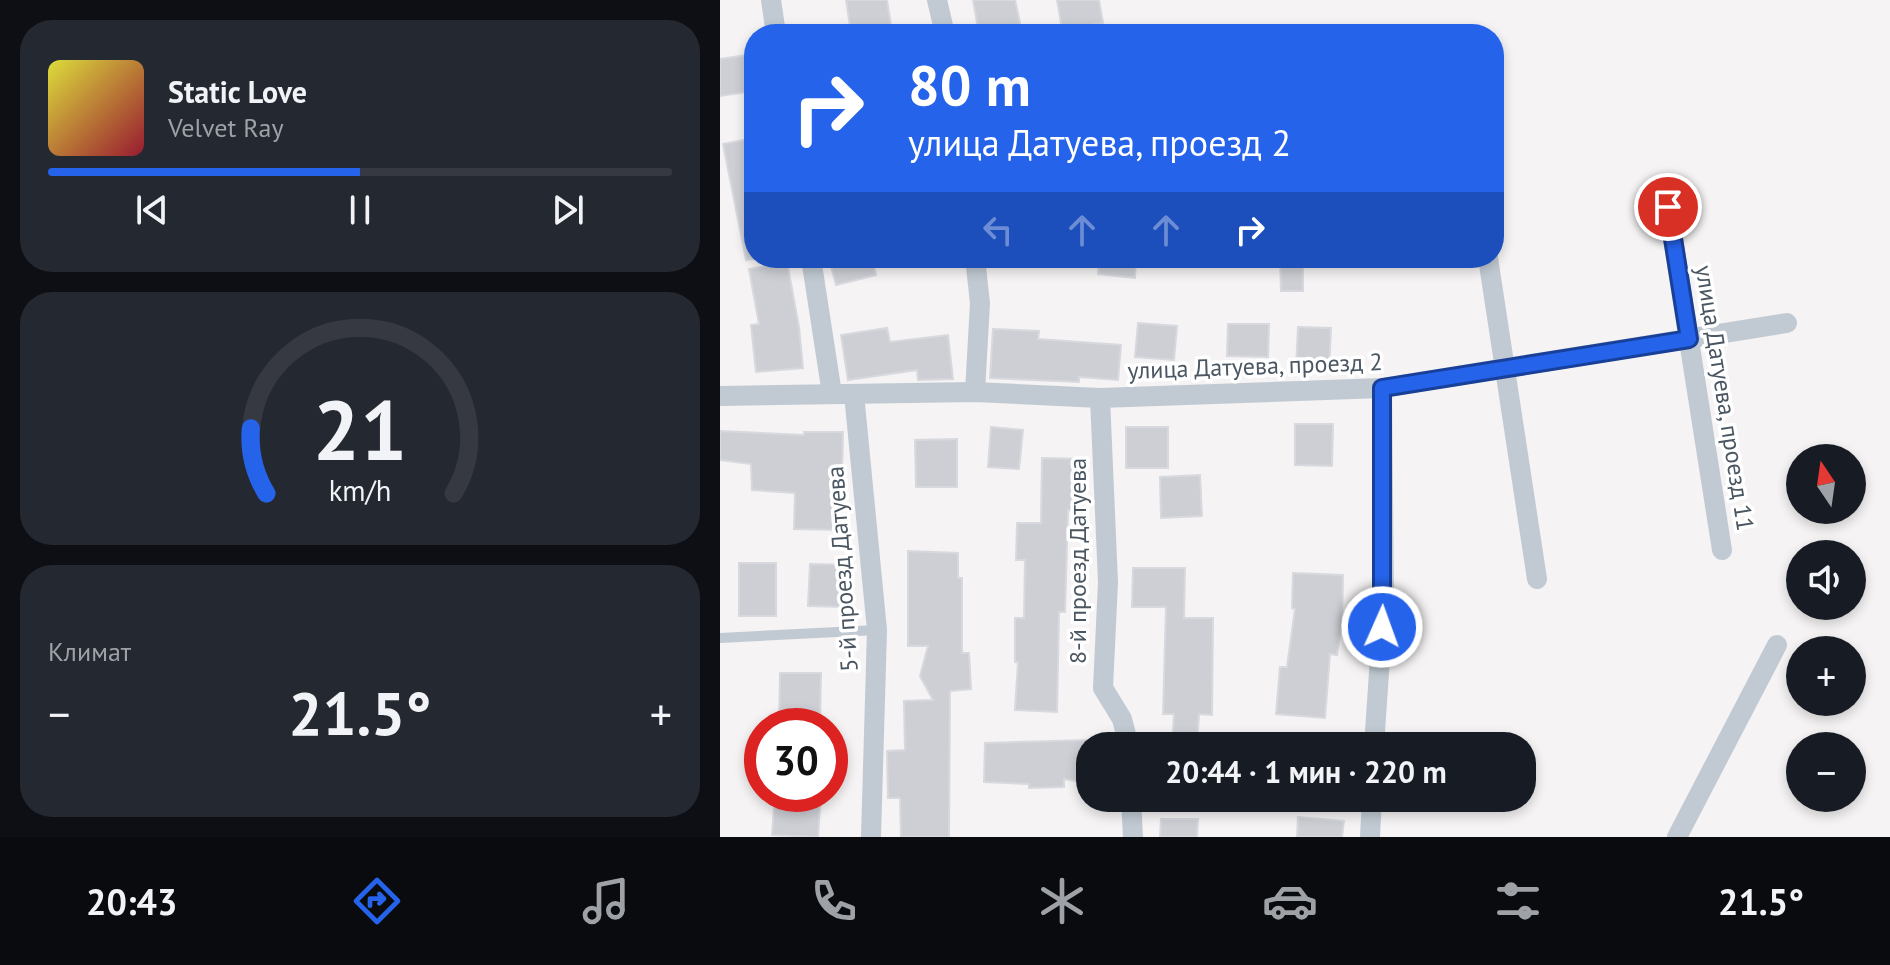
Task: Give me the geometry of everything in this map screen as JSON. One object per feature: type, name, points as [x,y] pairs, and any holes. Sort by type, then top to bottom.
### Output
[{"type":"street","points":[[771,0],[775,24]]},
{"type":"street","points":[[937,0],[943,24]]},
{"type":"street","name":"улица Датуева, проезд 11","points":[[1668,207],[1722,550]]},
{"type":"street","points":[[813,268],[832,394]]},
{"type":"street","points":[[975,392],[980,303],[976,268]]},
{"type":"street","points":[[1490,268],[1537,579]]},
{"type":"street","name":"улица Датуева, проезд 2","points":[[720,396],[975,392],[1100,398],[1382,388],[1787,323]]},
{"type":"street","points":[[1375,732],[1384,599],[1382,388]]},
{"type":"street","name":"5-й проезд Датуева","points":[[854,394],[877,630],[871,837]]},
{"type":"street","name":"8-й проезд Датуева","points":[[1100,398],[1108,582],[1103,688],[1122,719],[1125,732]]},
{"type":"street","points":[[1677,837],[1777,645]]},
{"type":"street","points":[[1132,812],[1133,837]]},
{"type":"street","points":[[1370,837],[1371,812]]},
{"type":"lane","points":[[720,638],[877,630]]},
{"type":"building","points":[[846,0],[887,0],[891,24],[850,24]]},
{"type":"building","points":[[973,0],[1015,0],[1020,24],[977,24]]},
{"type":"building","points":[[1057,0],[1099,0],[1103,23],[1061,24]]},
{"type":"building","points":[[744,55],[744,92],[720,96],[720,59]]},
{"type":"building","points":[[744,140],[744,250],[723,144]]},
{"type":"building","points":[[788,268],[803,368],[756,372],[751,325],[759,324],[749,269]]},
{"type":"building","points":[[832,268],[874,268],[876,275],[836,285]]},
{"type":"building","points":[[1098,268],[1136,268],[1135,278],[1098,274]]},
{"type":"building","points":[[1280,268],[1303,268],[1303,291],[1281,291]]},
{"type":"building","points":[[1138,323],[1177,326],[1174,360],[1135,357]]},
{"type":"building","points":[[1228,324],[1269,324],[1268,357],[1227,356]]},
{"type":"building","points":[[1298,327],[1331,328],[1329,370],[1296,368]]},
{"type":"building","points":[[887,328],[890,342],[948,335],[953,379],[918,380],[917,370],[848,380],[841,335]]},
{"type":"building","points":[[993,329],[1039,331],[1038,339],[1121,345],[1118,380],[1079,377],[1079,382],[990,378]]},
{"type":"building","points":[[1295,424],[1333,424],[1332,466],[1295,465]]},
{"type":"building","points":[[991,427],[1023,430],[1019,469],[988,467]]},
{"type":"building","points":[[1126,427],[1168,427],[1168,468],[1126,468]]},
{"type":"building","points":[[720,431],[804,435],[804,432],[843,432],[841,530],[794,529],[795,493],[752,490],[751,464],[720,460]]},
{"type":"building","points":[[957,439],[957,487],[916,487],[915,440]]},
{"type":"building","points":[[1042,458],[1085,459],[1083,511],[1068,510],[1065,612],[1059,612],[1057,712],[1015,710],[1018,662],[1015,662],[1015,618],[1024,618],[1025,560],[1016,560],[1017,523],[1041,523]]},
{"type":"building","points":[[1200,475],[1202,516],[1161,518],[1160,477]]},
{"type":"building","points":[[908,551],[958,553],[958,578],[962,578],[962,653],[969,653],[971,689],[950,691],[949,837],[901,837],[900,798],[888,798],[887,751],[905,750],[904,701],[933,700],[920,676],[928,646],[908,646]]},
{"type":"building","points":[[739,563],[776,563],[776,616],[739,616]]},
{"type":"building","points":[[810,564],[846,565],[845,607],[808,606]]},
{"type":"building","points":[[1133,568],[1185,568],[1184,618],[1213,618],[1212,715],[1199,714],[1198,732],[1173,732],[1174,714],[1163,714],[1166,607],[1132,607]]},
{"type":"building","points":[[1293,573],[1343,575],[1342,623],[1337,655],[1330,654],[1325,718],[1276,714],[1280,667],[1287,667],[1295,609],[1292,608]]},
{"type":"building","points":[[780,673],[821,673],[820,708],[779,708]]},
{"type":"building","points":[[1076,740],[1076,781],[1064,779],[1064,787],[1029,788],[1029,784],[984,782],[985,743]]},
{"type":"building","points":[[774,812],[820,812],[818,837],[772,835]]},
{"type":"building","points":[[1298,817],[1344,821],[1342,837],[1297,837]]},
{"type":"building","points":[[1161,819],[1198,819],[1197,837],[1160,837]]},
{"type":"route","points":[[1382,627],[1382,388],[1689,339],[1668,207]]}]
